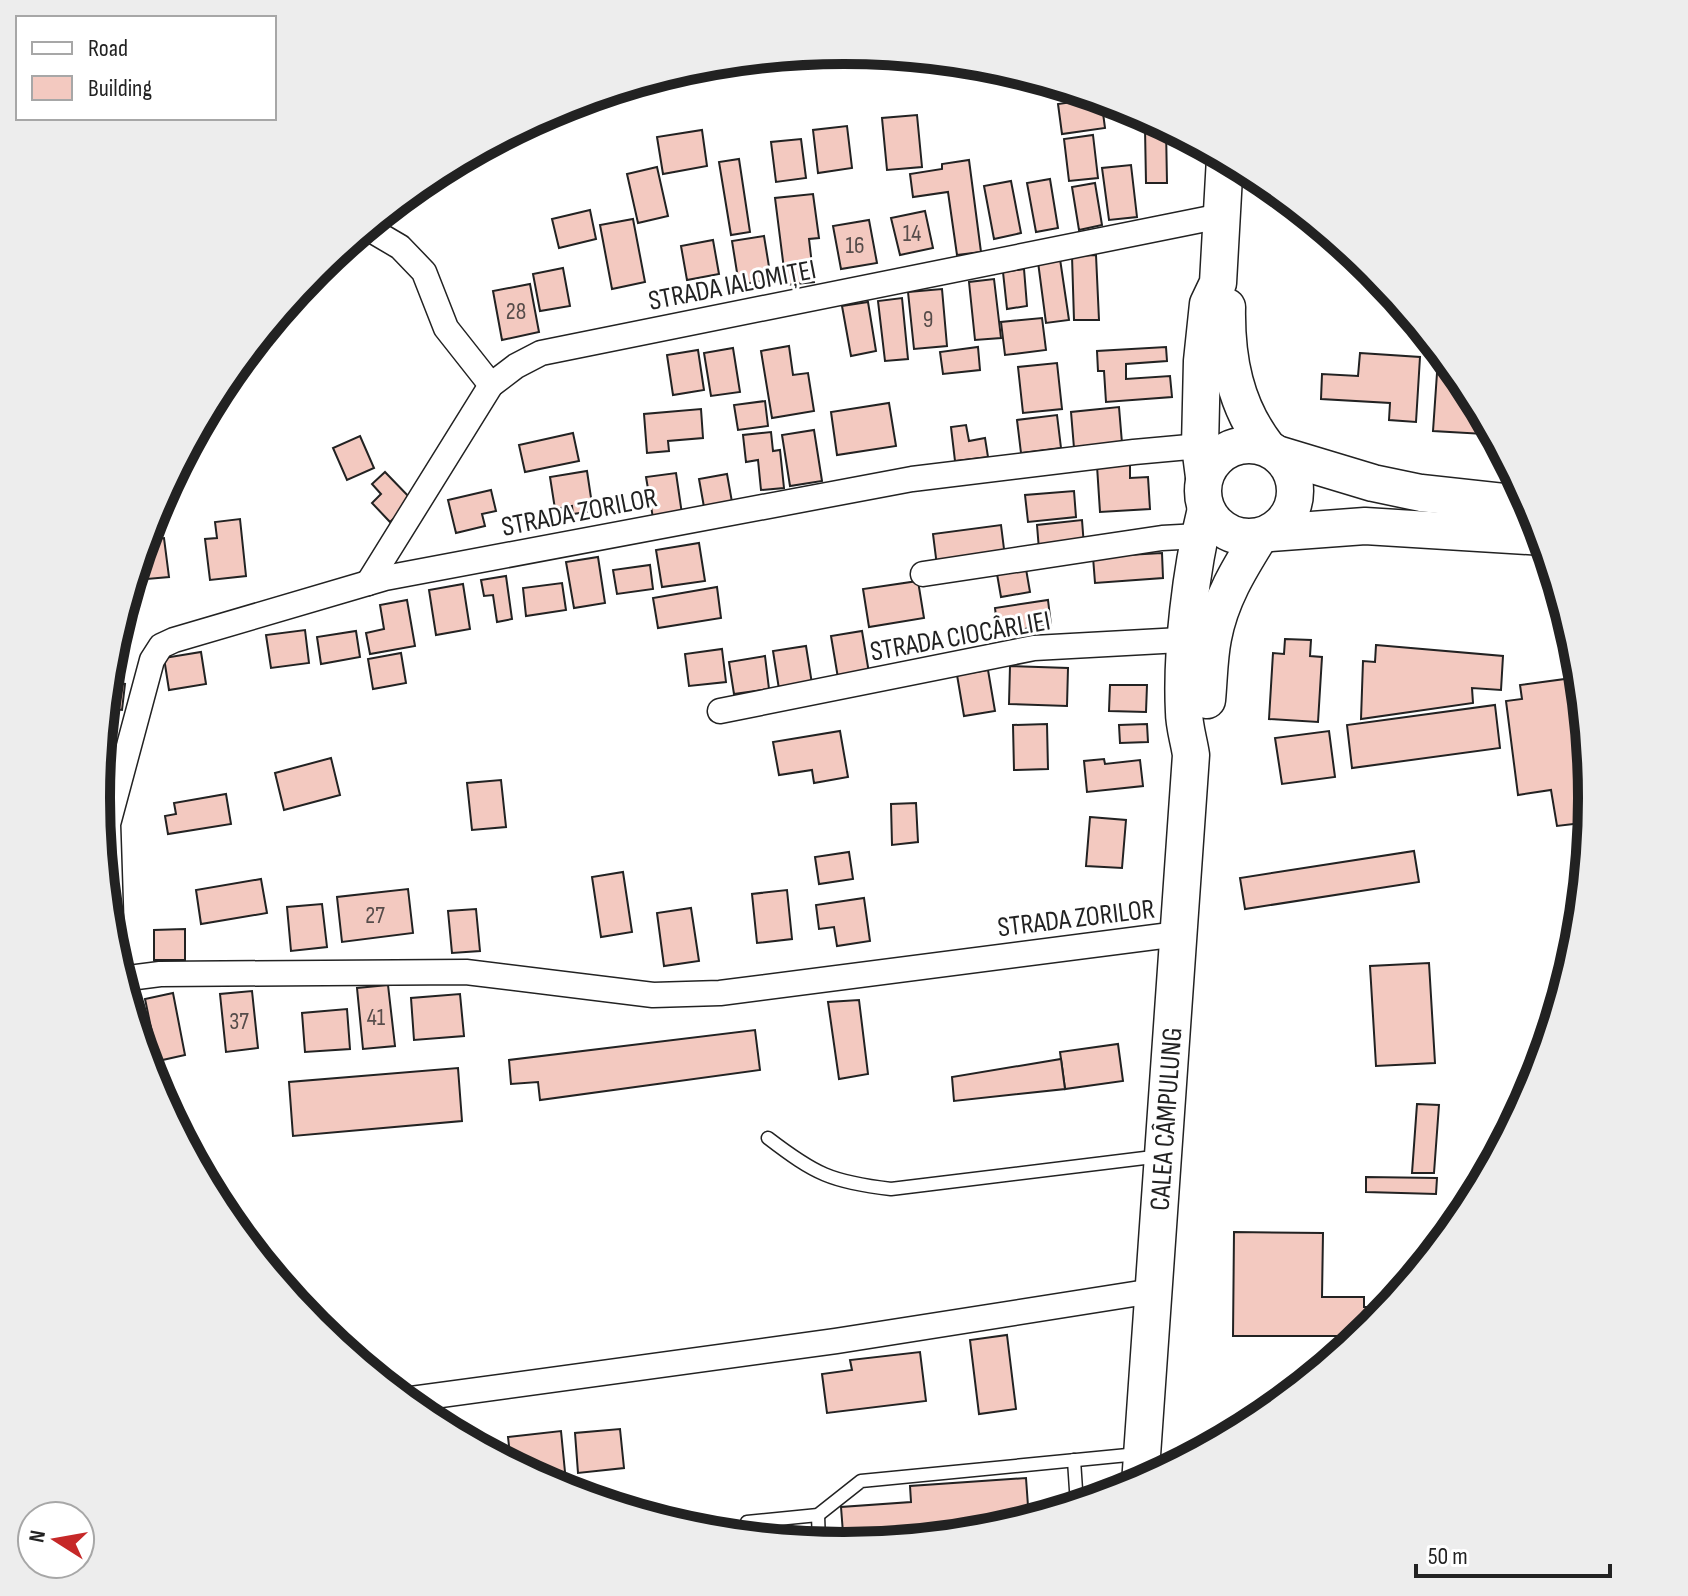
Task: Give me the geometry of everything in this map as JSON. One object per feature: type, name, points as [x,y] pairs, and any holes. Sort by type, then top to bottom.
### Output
[{"type":"main road","name":"CALEA CÂMPULUNG","points":[[1141,1468],[1191,755],[1184,713],[1200,639],[1202,361],[1208,304],[1218,283],[1224,170]]},
{"type":"main road","name":"CALEA CÂMPULUNG","points":[[1200,639],[1264,535],[1282,524],[1291,512],[1295,497],[1295,482],[1290,467],[1273,451],[1244,411],[1226,342],[1227,306],[1218,283]]},
{"type":"main road","points":[[1516,503],[1421,493],[1373,483],[1252,444],[1222,452],[1212,463],[1202,492],[1213,520],[1234,535],[1365,526],[1529,536]]},
{"type":"street","name":"STRADA IALOMIȚEI","points":[[368,583],[491,385],[516,366],[541,353],[1221,216]]},
{"type":"street","points":[[376,233],[400,247],[424,272],[446,328],[491,385]]},
{"type":"street","name":"STRADA ZORILOR","points":[[110,800],[152,660],[161,646],[368,583],[912,479],[1134,452],[1202,492]]},
{"type":"street","points":[[923,574],[1162,538],[1202,492]]},
{"type":"street","name":"STRADA CIOCÂRLIEI","points":[[720,711],[1034,648],[1200,639]]},
{"type":"street","name":"STRADA ZORILOR","points":[[133,978],[160,974],[466,972],[653,995],[720,993],[1178,934]]},
{"type":"street","points":[[422,1398],[836,1341],[1153,1291]]},
{"type":"lane","points":[[768,1138],[820,1174],[850,1184],[891,1189],[1163,1156]]},
{"type":"lane","points":[[747,1522],[818,1515],[861,1481],[1074,1460],[1141,1468]]},
{"type":"lane","points":[[1074,1460],[1076,1494]]},
{"type":"lane","points":[[818,1515],[819,1531]]},
{"type":"building","points":[[1075,102],[1103,112],[1105,128],[1062,134],[1058,104]]},
{"type":"building","points":[[917,115],[922,167],[887,170],[882,118]]},
{"type":"building","points":[[847,126],[852,168],[818,173],[813,130]]},
{"type":"building","points":[[1145,129],[1166,139],[1167,183],[1146,183]]},
{"type":"building","points":[[702,130],[707,166],[663,174],[657,137]]},
{"type":"building","points":[[1093,135],[1098,178],[1069,181],[1064,139]]},
{"type":"building","points":[[801,139],[806,178],[776,182],[771,142]]},
{"type":"building","points":[[739,159],[750,232],[731,235],[719,162]]},
{"type":"building","points":[[969,160],[981,252],[957,255],[948,192],[913,197],[910,174],[942,169],[942,164]]},
{"type":"building","points":[[1131,165],[1137,217],[1109,220],[1102,168]]},
{"type":"building","points":[[657,167],[668,216],[638,223],[627,174]]},
{"type":"building","points":[[1050,179],[1058,228],[1036,232],[1027,183]]},
{"type":"building","points":[[1011,181],[1021,233],[994,239],[984,186]]},
{"type":"building","points":[[1095,183],[1102,225],[1079,230],[1072,187]]},
{"type":"building","points":[[813,194],[819,238],[809,239],[814,282],[786,285],[775,198]]},
{"type":"building","points":[[590,210],[596,239],[559,248],[552,219]]},
{"type":"building","points":[[925,211],[933,248],[900,255],[891,218]]},
{"type":"building","points":[[633,219],[645,282],[612,289],[600,225]]},
{"type":"building","points":[[869,220],[877,263],[841,269],[833,226]]},
{"type":"building","points":[[764,236],[771,279],[739,285],[732,241]]},
{"type":"building","points":[[713,240],[719,274],[687,280],[681,246]]},
{"type":"building","points":[[1096,255],[1099,320],[1074,320],[1072,256]]},
{"type":"building","points":[[1060,259],[1069,320],[1046,323],[1038,262]]},
{"type":"building","points":[[563,268],[570,306],[540,311],[533,274]]},
{"type":"building","points":[[1024,269],[1027,306],[1007,309],[1003,272]]},
{"type":"building","points":[[994,279],[1001,338],[975,340],[969,282]]},
{"type":"building","points":[[530,284],[539,332],[502,340],[493,291]]},
{"type":"building","points":[[942,289],[947,346],[914,349],[908,292]]},
{"type":"building","points":[[902,298],[908,359],[885,361],[878,301]]},
{"type":"building","points":[[868,302],[876,351],[851,356],[842,306]]},
{"type":"building","points":[[1042,318],[1046,350],[1005,355],[1001,322]]},
{"type":"building","points":[[789,346],[793,375],[808,373],[814,411],[772,418],[761,351]]},
{"type":"building","points":[[978,347],[980,370],[943,374],[940,352]]},
{"type":"building","points":[[1166,347],[1167,361],[1126,364],[1126,379],[1170,376],[1172,397],[1106,402],[1104,371],[1098,371],[1097,351]]},
{"type":"building","points":[[733,348],[740,392],[711,396],[704,353]]},
{"type":"building","points":[[698,350],[704,390],[673,395],[667,355]]},
{"type":"building","points":[[1360,353],[1420,357],[1416,422],[1389,420],[1390,403],[1321,399],[1322,374],[1358,376]]},
{"type":"building","points":[[1057,363],[1062,409],[1023,413],[1018,367]]},
{"type":"building","points":[[1437,373],[1442,373],[1481,434],[1433,431]]},
{"type":"building","points":[[765,401],[768,426],[738,430],[734,405]]},
{"type":"building","points":[[889,403],[896,446],[837,455],[831,412]]},
{"type":"building","points":[[1119,407],[1122,443],[1074,448],[1071,412]]},
{"type":"building","points":[[701,409],[703,438],[668,441],[669,451],[647,453],[644,414]]},
{"type":"building","points":[[1057,415],[1061,448],[1021,453],[1017,420]]},
{"type":"building","points":[[966,425],[969,441],[985,438],[988,457],[955,461],[951,427]]},
{"type":"building","points":[[814,430],[822,481],[790,486],[782,435]]},
{"type":"building","points":[[771,432],[773,451],[780,450],[784,488],[761,490],[758,460],[746,462],[743,435]]},
{"type":"building","points":[[573,433],[579,461],[525,472],[519,445]]},
{"type":"building","points":[[360,436],[374,468],[347,480],[333,448]]},
{"type":"building","points":[[1130,464],[1130,478],[1148,477],[1150,509],[1100,512],[1097,466]]},
{"type":"building","points":[[587,471],[593,511],[573,514],[572,506],[555,509],[550,477]]},
{"type":"building","points":[[385,472],[413,501],[390,522],[372,503],[381,494],[372,484]]},
{"type":"building","points":[[676,473],[682,514],[653,518],[646,477]]},
{"type":"building","points":[[727,474],[732,502],[704,507],[699,479]]},
{"type":"building","points":[[491,490],[496,511],[482,514],[485,526],[456,533],[448,500]]},
{"type":"building","points":[[1074,491],[1076,517],[1028,522],[1025,495]]},
{"type":"building","points":[[240,519],[246,576],[210,580],[205,539],[217,538],[215,522]]},
{"type":"building","points":[[1082,520],[1084,546],[1039,550],[1037,525]]},
{"type":"building","points":[[1001,525],[1005,557],[937,566],[933,534]]},
{"type":"building","points":[[164,538],[169,577],[147,579],[146,571],[158,539]]},
{"type":"building","points":[[699,543],[705,581],[662,587],[656,550]]},
{"type":"building","points":[[1162,553],[1163,578],[1095,583],[1093,557]]},
{"type":"building","points":[[598,557],[605,603],[574,608],[566,562]]},
{"type":"building","points":[[650,565],[653,589],[617,594],[613,570]]},
{"type":"building","points":[[1026,569],[1030,592],[1001,597],[997,574]]},
{"type":"building","points":[[506,576],[512,619],[497,622],[493,595],[484,596],[481,580]]},
{"type":"building","points":[[918,581],[924,618],[869,627],[863,589]]},
{"type":"building","points":[[562,583],[566,610],[526,616],[523,588]]},
{"type":"building","points":[[463,584],[470,629],[436,635],[429,590]]},
{"type":"building","points":[[717,587],[721,618],[658,628],[653,598]]},
{"type":"building","points":[[407,600],[415,646],[370,654],[366,633],[384,629],[380,605]]},
{"type":"building","points":[[1048,600],[1051,625],[998,633],[995,608]]},
{"type":"building","points":[[305,630],[309,663],[271,668],[266,635]]},
{"type":"building","points":[[356,631],[360,657],[321,664],[317,637]]},
{"type":"building","points":[[862,631],[869,673],[838,678],[831,636]]},
{"type":"building","points":[[1285,639],[1311,640],[1310,656],[1322,657],[1318,722],[1269,719],[1273,653],[1284,654]]},
{"type":"building","points":[[1376,645],[1503,656],[1501,690],[1472,688],[1473,703],[1361,719],[1363,661],[1375,662]]},
{"type":"building","points":[[806,646],[812,684],[779,689],[773,651]]},
{"type":"building","points":[[722,649],[726,682],[689,686],[685,654]]},
{"type":"building","points":[[201,652],[206,684],[169,690],[164,658]]},
{"type":"building","points":[[401,653],[406,683],[373,689],[368,659]]},
{"type":"building","points":[[765,656],[769,689],[734,694],[729,662]]},
{"type":"building","points":[[1010,666],[1068,668],[1067,706],[1009,704]]},
{"type":"building","points":[[988,670],[995,711],[964,716],[957,675]]},
{"type":"building","points":[[1568,679],[1576,750],[1577,824],[1557,826],[1551,790],[1518,795],[1506,701],[1522,699],[1520,685]]},
{"type":"building","points":[[119,683],[125,684],[122,710],[115,709]]},
{"type":"building","points":[[1110,685],[1147,685],[1146,712],[1109,711]]},
{"type":"building","points":[[1495,705],[1500,748],[1352,768],[1347,725]]},
{"type":"building","points":[[1047,724],[1048,769],[1014,770],[1013,725]]},
{"type":"building","points":[[1147,724],[1148,742],[1120,743],[1119,725]]},
{"type":"building","points":[[840,731],[848,777],[814,783],[812,770],[779,775],[773,742]]},
{"type":"building","points":[[1329,731],[1335,777],[1282,784],[1275,738]]},
{"type":"building","points":[[331,758],[340,795],[284,810],[275,773]]},
{"type":"building","points":[[1104,759],[1105,764],[1140,760],[1143,786],[1087,792],[1084,761]]},
{"type":"building","points":[[501,780],[506,827],[472,830],[467,783]]},
{"type":"building","points":[[226,794],[231,824],[168,834],[165,816],[176,814],[174,803]]},
{"type":"building","points":[[916,803],[918,842],[892,845],[891,804]]},
{"type":"building","points":[[1090,817],[1126,820],[1122,868],[1086,866]]},
{"type":"building","points":[[1414,851],[1419,882],[1245,909],[1240,878]]},
{"type":"building","points":[[849,852],[853,879],[819,884],[815,857]]},
{"type":"building","points":[[623,872],[632,932],[601,937],[592,877]]},
{"type":"building","points":[[261,879],[267,913],[201,924],[196,890]]},
{"type":"building","points":[[408,889],[413,933],[342,942],[337,897]]},
{"type":"building","points":[[787,890],[792,939],[757,943],[752,894]]},
{"type":"building","points":[[864,898],[870,941],[837,946],[834,927],[819,929],[816,905]]},
{"type":"building","points":[[322,904],[327,947],[291,951],[287,907]]},
{"type":"building","points":[[691,908],[699,961],[664,966],[657,913]]},
{"type":"building","points":[[476,909],[480,951],[452,953],[448,911]]},
{"type":"building","points":[[185,929],[185,960],[154,960],[154,930]]},
{"type":"building","points":[[1429,963],[1435,1063],[1376,1066],[1370,966]]},
{"type":"building","points":[[388,985],[395,1046],[363,1049],[357,988]]},
{"type":"building","points":[[252,991],[258,1048],[226,1052],[220,994]]},
{"type":"building","points":[[173,993],[185,1055],[159,1061],[145,999]]},
{"type":"building","points":[[460,994],[464,1036],[414,1040],[411,998]]},
{"type":"building","points":[[859,1000],[868,1074],[839,1079],[828,1002]]},
{"type":"building","points":[[347,1009],[350,1049],[305,1052],[302,1013]]},
{"type":"building","points":[[755,1030],[760,1070],[540,1100],[538,1082],[511,1084],[509,1060]]},
{"type":"building","points":[[1118,1044],[1123,1081],[1065,1089],[1060,1052]]},
{"type":"building","points":[[1061,1059],[1065,1089],[954,1101],[952,1077]]},
{"type":"building","points":[[458,1068],[462,1121],[293,1136],[289,1082]]},
{"type":"building","points":[[1417,1104],[1439,1105],[1434,1173],[1412,1173]]},
{"type":"building","points":[[1366,1177],[1437,1178],[1436,1194],[1366,1192]]},
{"type":"building","points":[[1234,1232],[1323,1233],[1322,1297],[1364,1297],[1364,1307],[1372,1307],[1343,1336],[1233,1336]]},
{"type":"building","points":[[1007,1335],[1016,1409],[979,1414],[970,1340]]},
{"type":"building","points":[[920,1352],[926,1401],[827,1413],[822,1374],[852,1370],[850,1360]]},
{"type":"building","points":[[620,1429],[624,1468],[578,1473],[575,1433]]},
{"type":"building","points":[[561,1431],[565,1472],[556,1473],[510,1451],[508,1437]]},
{"type":"building","points":[[1026,1478],[1028,1508],[940,1526],[843,1532],[841,1507],[911,1502],[910,1486]]}]
